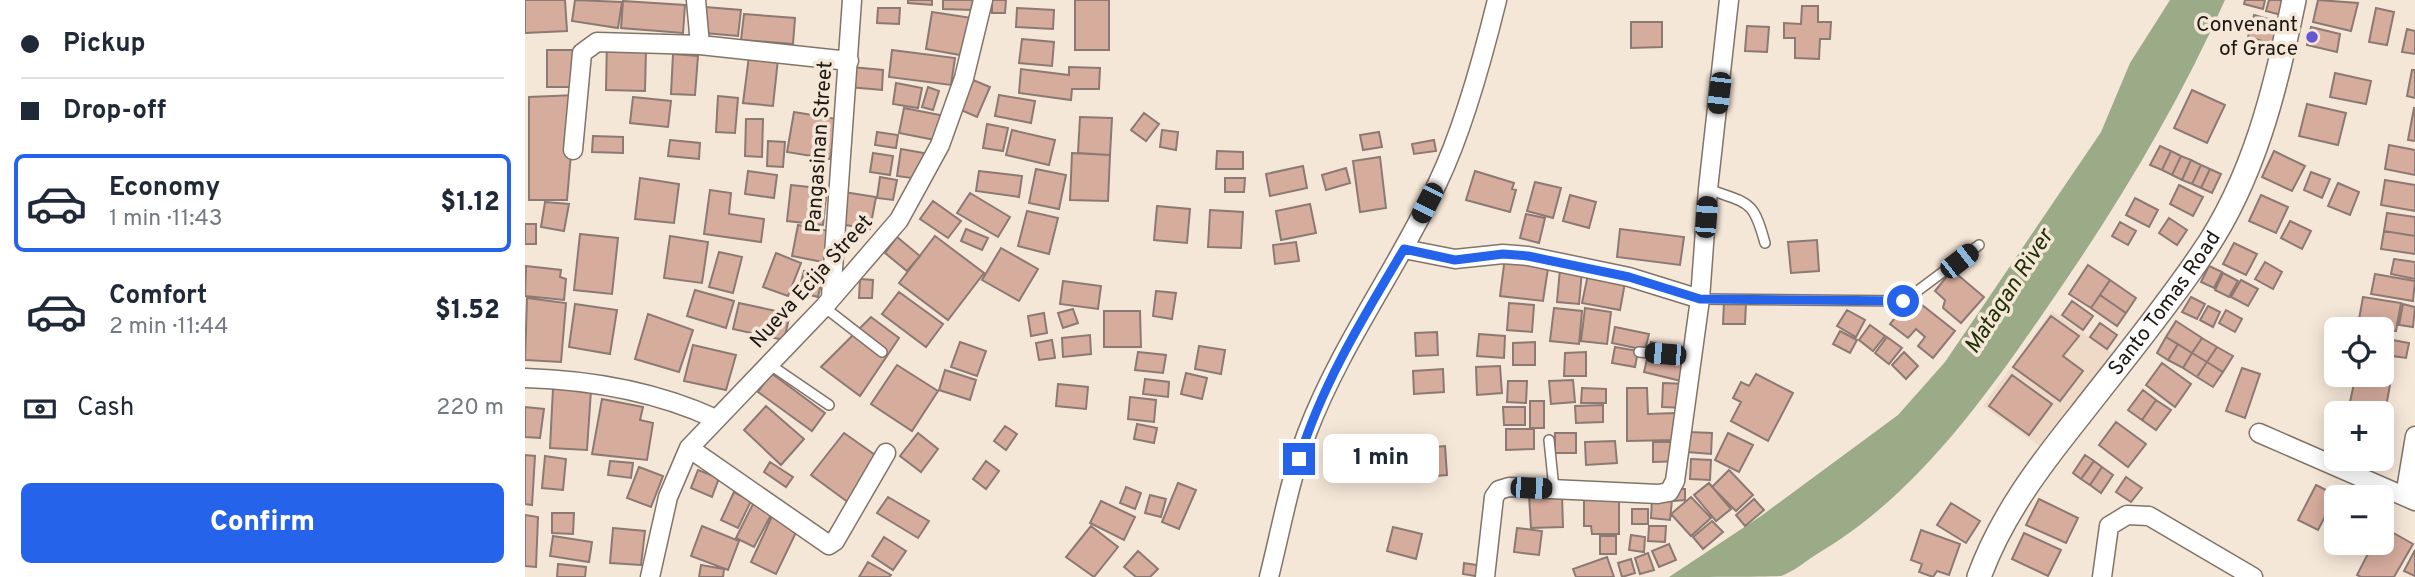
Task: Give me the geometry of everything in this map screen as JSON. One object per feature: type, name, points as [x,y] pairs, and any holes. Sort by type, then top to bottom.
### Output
[{"type":"street","points":[[696,0],[700,45]]},
{"type":"street","name":"Pangasinan Street","points":[[827,302],[852,0]]},
{"type":"street","name":"Nueva Ecija Street","points":[[650,577],[668,497],[689,448],[827,302],[898,220],[940,145],[964,78],[983,0]]},
{"type":"street","points":[[1272,576],[1284,512],[1307,433],[1349,343],[1404,249],[1439,180],[1484,52],[1497,0]]},
{"type":"street","points":[[1485,577],[1494,497],[1499,489],[1509,487],[1658,494],[1669,492],[1675,481],[1700,299],[1708,189],[1729,0]]},
{"type":"street","name":"Santo Tomas Road","points":[[1979,577],[2011,510],[2043,461],[2204,252],[2238,188],[2264,124],[2294,0]]},
{"type":"street","points":[[573,150],[582,53],[597,42],[700,45],[849,61]]},
{"type":"street","points":[[1404,249],[1455,260],[1503,254],[1528,256],[1629,277],[1700,299]]},
{"type":"street","points":[[525,378],[589,381],[685,405],[716,419]]},
{"type":"street","points":[[2259,433],[2410,498],[2415,436]]},
{"type":"street","points":[[689,448],[772,509],[829,545],[835,541],[886,453]]},
{"type":"street","points":[[2102,577],[2109,526],[2127,515],[2149,516],[2223,568],[2253,577]]},
{"type":"lane","points":[[1708,189],[1749,204],[1756,212],[1765,243]]},
{"type":"lane","points":[[1700,299],[1903,301],[1979,245]]},
{"type":"lane","points":[[827,302],[882,352]]},
{"type":"lane","points":[[1639,352],[1692,357]]},
{"type":"lane","points":[[769,364],[829,405]]},
{"type":"lane","points":[[1549,440],[1554,489]]},
{"type":"shaded area","points":[[2052,311],[2115,355],[2044,449],[1983,406]]},
{"type":"water","name":"Matagan River","points":[[2170,0],[2225,0],[2186,81],[2119,199],[2070,275],[1996,380],[1943,446],[1885,505],[1852,531],[1786,574],[1669,577],[1761,516],[1898,415],[1945,362],[2101,132],[2130,63]]},
{"type":"building","points":[[525,0],[565,0],[567,31],[525,33]]},
{"type":"building","points":[[575,0],[622,2],[618,28],[572,21]]},
{"type":"building","points":[[908,0],[932,0],[932,5],[908,3]]},
{"type":"building","points":[[943,0],[973,0],[973,10],[943,9]]},
{"type":"building","points":[[992,0],[1006,0],[1005,13],[992,13]]},
{"type":"building","points":[[1075,0],[1109,0],[1109,50],[1075,50]]},
{"type":"building","points":[[2245,0],[2265,0],[2263,9],[2244,4]]},
{"type":"building","points":[[2269,0],[2289,0],[2285,16],[2266,11]]},
{"type":"building","points":[[2318,0],[2358,3],[2351,31],[2313,22]]},
{"type":"building","points":[[623,1],[685,5],[683,33],[621,28]]},
{"type":"building","points":[[1802,6],[1818,6],[1818,22],[1831,22],[1830,39],[1820,39],[1819,59],[1795,58],[1795,38],[1784,38],[1784,23],[1801,24]]},
{"type":"building","points":[[705,7],[741,10],[738,36],[704,33]]},
{"type":"building","points":[[878,8],[900,8],[899,24],[877,23]]},
{"type":"building","points":[[1017,8],[1054,10],[1053,29],[1016,27]]},
{"type":"building","points":[[2376,8],[2394,12],[2387,45],[2369,42]]},
{"type":"building","points":[[932,12],[972,18],[966,56],[926,49]]},
{"type":"building","points":[[744,14],[795,18],[793,44],[741,40]]},
{"type":"building","points":[[2254,15],[2279,22],[2273,44],[2248,37]]},
{"type":"building","points":[[1631,22],[1662,22],[1662,47],[1631,48]]},
{"type":"building","points":[[1747,26],[1769,27],[1767,52],[1745,51]]},
{"type":"building","points":[[2311,27],[2340,34],[2337,52],[2307,45]]},
{"type":"building","points":[[2407,29],[2415,31],[2415,54],[2402,52]]},
{"type":"building","points":[[607,38],[646,49],[645,91],[606,90]]},
{"type":"building","points":[[1022,39],[1054,42],[1052,66],[1019,63]]},
{"type":"building","points":[[547,50],[577,50],[578,87],[547,87]]},
{"type":"building","points":[[892,50],[955,58],[951,85],[889,77]]},
{"type":"building","points":[[673,54],[698,56],[695,95],[671,94]]},
{"type":"building","points":[[749,56],[778,59],[773,106],[743,103]]},
{"type":"building","points":[[851,67],[883,70],[882,90],[849,87]]},
{"type":"building","points":[[1069,67],[1100,68],[1099,89],[1072,89],[1071,100],[1019,93],[1021,69],[1069,75]]},
{"type":"building","points":[[2412,70],[2415,70],[2415,98],[2407,96]]},
{"type":"building","points":[[2335,73],[2371,81],[2366,104],[2330,97]]},
{"type":"building","points":[[973,80],[990,87],[977,117],[961,110]]},
{"type":"building","points":[[896,83],[922,88],[918,108],[893,104]]},
{"type":"building","points":[[928,87],[939,91],[933,110],[922,107]]},
{"type":"building","points":[[2192,90],[2225,105],[2207,143],[2174,128]]},
{"type":"building","points":[[576,95],[567,200],[529,200],[529,97]]},
{"type":"building","points":[[999,95],[1035,101],[1031,123],[995,116]]},
{"type":"building","points":[[718,96],[738,98],[735,133],[716,132]]},
{"type":"building","points":[[633,97],[671,101],[668,127],[630,123]]},
{"type":"building","points":[[2307,104],[2346,113],[2338,145],[2299,136]]},
{"type":"building","points":[[904,108],[945,116],[940,141],[899,133]]},
{"type":"building","points":[[2415,108],[2415,141],[2408,140]]},
{"type":"building","points":[[794,112],[837,119],[830,159],[787,152]]},
{"type":"building","points":[[1144,113],[1159,124],[1146,141],[1131,130]]},
{"type":"building","points":[[1080,117],[1112,118],[1110,155],[1078,153]]},
{"type":"building","points":[[746,119],[763,119],[762,157],[745,156]]},
{"type":"building","points":[[987,124],[1008,128],[1003,151],[983,148]]},
{"type":"building","points":[[1012,130],[1055,140],[1049,165],[1006,155]]},
{"type":"building","points":[[1162,130],[1178,132],[1176,150],[1160,147]]},
{"type":"building","points":[[877,132],[898,135],[896,148],[875,145]]},
{"type":"building","points":[[1379,132],[1382,147],[1363,150],[1360,135]]},
{"type":"building","points":[[593,136],[623,137],[623,153],[592,152]]},
{"type":"building","points":[[670,140],[700,143],[699,159],[668,156]]},
{"type":"building","points":[[1434,140],[1436,151],[1414,154],[1412,144]]},
{"type":"building","points":[[768,141],[785,142],[783,167],[767,166]]},
{"type":"building","points":[[2389,145],[2415,150],[2415,175],[2385,169]]},
{"type":"building","points":[[2160,146],[2171,151],[2162,170],[2150,165]]},
{"type":"building","points":[[901,149],[924,153],[919,179],[897,176]]},
{"type":"building","points":[[1217,151],[1243,152],[1243,169],[1216,169]]},
{"type":"building","points":[[2171,151],[2181,156],[2172,175],[2162,170]]},
{"type":"building","points":[[2274,151],[2305,166],[2292,191],[2262,177]]},
{"type":"building","points":[[873,153],[893,156],[890,175],[870,172]]},
{"type":"building","points":[[1072,153],[1110,155],[1108,201],[1070,200]]},
{"type":"building","points":[[2181,156],[2191,160],[2182,180],[2172,175]]},
{"type":"building","points":[[1380,157],[1386,208],[1360,212],[1353,161]]},
{"type":"building","points":[[2191,160],[2201,165],[2192,184],[2182,180]]},
{"type":"building","points":[[2201,165],[2210,169],[2201,188],[2192,184]]},
{"type":"building","points":[[1303,166],[1307,188],[1270,196],[1266,174]]},
{"type":"building","points":[[1346,168],[1350,183],[1326,190],[1322,175]]},
{"type":"building","points":[[1036,169],[1066,175],[1059,209],[1029,203]]},
{"type":"building","points":[[2210,169],[2221,174],[2212,193],[2201,188]]},
{"type":"building","points":[[748,171],[777,175],[774,198],[745,194]]},
{"type":"building","points":[[979,171],[1022,176],[1019,197],[976,191]]},
{"type":"building","points":[[1475,171],[1514,183],[1512,189],[1516,190],[1510,212],[1466,200]]},
{"type":"building","points":[[2311,172],[2330,179],[2322,198],[2304,190]]},
{"type":"building","points":[[880,177],[897,180],[893,200],[877,198]]},
{"type":"building","points":[[640,178],[679,184],[674,223],[635,219]]},
{"type":"building","points":[[1225,178],[1245,178],[1244,192],[1225,192]]},
{"type":"building","points":[[2385,180],[2415,185],[2415,211],[2381,205]]},
{"type":"building","points":[[1535,182],[1561,188],[1553,218],[1527,211]]},
{"type":"building","points":[[2338,183],[2359,192],[2350,215],[2328,206]]},
{"type":"building","points":[[791,185],[827,189],[823,225],[787,221]]},
{"type":"building","points":[[2179,185],[2203,197],[2193,216],[2170,204]]},
{"type":"building","points":[[710,190],[731,193],[729,214],[764,219],[761,242],[704,234]]},
{"type":"building","points":[[844,192],[876,197],[870,229],[839,224]]},
{"type":"building","points":[[970,193],[1010,217],[998,237],[957,213]]},
{"type":"building","points":[[1570,195],[1596,202],[1589,228],[1563,221]]},
{"type":"building","points":[[2261,195],[2288,207],[2276,233],[2249,221]]},
{"type":"building","points":[[2135,198],[2158,210],[2149,227],[2126,215]]},
{"type":"building","points":[[933,201],[961,221],[948,238],[920,219]]},
{"type":"building","points":[[545,202],[569,204],[564,231],[541,227]]},
{"type":"building","points":[[1310,204],[1316,233],[1281,240],[1276,211]]},
{"type":"building","points":[[1157,206],[1190,209],[1187,243],[1154,240]]},
{"type":"building","points":[[1210,210],[1243,212],[1241,248],[1208,247]]},
{"type":"building","points":[[1027,211],[1058,218],[1049,254],[1018,246]]},
{"type":"building","points":[[2387,213],[2415,217],[2415,236],[2384,231]]},
{"type":"building","points":[[1526,214],[1545,218],[1539,243],[1520,238]]},
{"type":"building","points":[[2169,218],[2187,230],[2177,245],[2159,233]]},
{"type":"building","points":[[2290,221],[2311,231],[2302,249],[2281,238]]},
{"type":"building","points":[[2120,222],[2136,231],[2128,245],[2112,236]]},
{"type":"building","points":[[525,224],[536,224],[536,244],[525,244]]},
{"type":"building","points":[[798,225],[834,232],[828,263],[792,256]]},
{"type":"building","points":[[966,229],[988,238],[982,250],[961,241]]},
{"type":"building","points":[[1620,229],[1684,237],[1680,265],[1617,257]]},
{"type":"building","points":[[2384,231],[2415,236],[2415,254],[2381,249]]},
{"type":"building","points":[[580,234],[618,238],[612,294],[574,290]]},
{"type":"building","points":[[670,236],[708,242],[702,283],[664,278]]},
{"type":"building","points":[[935,236],[984,273],[948,320],[899,283]]},
{"type":"building","points":[[897,237],[920,256],[907,271],[885,253]]},
{"type":"building","points":[[1817,240],[1819,271],[1791,273],[1788,242]]},
{"type":"building","points":[[1296,242],[1299,261],[1275,264],[1273,245]]},
{"type":"building","points":[[2234,243],[2257,254],[2246,275],[2223,264]]},
{"type":"building","points":[[1001,248],[1038,269],[1019,301],[982,280]]},
{"type":"building","points":[[719,252],[742,257],[733,293],[709,287]]},
{"type":"building","points":[[776,253],[801,263],[788,296],[763,287]]},
{"type":"building","points":[[1505,257],[1549,262],[1543,301],[1500,296]]},
{"type":"building","points":[[2394,259],[2415,262],[2415,279],[2391,274]]},
{"type":"building","points":[[2265,262],[2282,272],[2273,289],[2255,279]]},
{"type":"building","points":[[2088,265],[2110,280],[2091,308],[2069,294]]},
{"type":"building","points":[[526,266],[561,270],[560,277],[566,279],[564,300],[525,296]]},
{"type":"building","points":[[2209,266],[2222,272],[2214,288],[2201,282]]},
{"type":"building","points":[[1560,269],[1582,271],[1579,304],[1557,302]]},
{"type":"building","points":[[1589,270],[1626,277],[1620,310],[1582,303]]},
{"type":"building","points":[[1952,270],[1984,297],[1961,323],[1943,308],[1945,300],[1935,291]]},
{"type":"building","points":[[804,271],[823,276],[818,297],[798,292]]},
{"type":"building","points":[[2223,273],[2238,281],[2229,297],[2215,290]]},
{"type":"building","points":[[2375,274],[2415,281],[2413,301],[2371,294]]},
{"type":"building","points":[[860,279],[873,280],[872,298],[859,298]]},
{"type":"building","points":[[2110,280],[2136,298],[2126,313],[2100,295]]},
{"type":"building","points":[[2241,280],[2258,289],[2248,306],[2231,297]]},
{"type":"building","points":[[1063,281],[1101,286],[1098,309],[1060,304]]},
{"type":"building","points":[[695,290],[734,301],[726,328],[687,316]]},
{"type":"building","points":[[1156,291],[1176,293],[1172,319],[1153,316]]},
{"type":"building","points":[[899,292],[943,324],[926,347],[882,314]]},
{"type":"building","points":[[2100,295],[2126,313],[2117,326],[2091,308]]},
{"type":"building","points":[[1912,297],[1955,331],[1933,358],[1918,346],[1925,337],[1916,329],[1908,338],[1890,324]]},
{"type":"building","points":[[2191,297],[2205,304],[2197,319],[2182,312]]},
{"type":"building","points":[[2363,297],[2401,303],[2396,331],[2394,317],[2359,317]]},
{"type":"building","points":[[527,298],[566,303],[561,362],[525,360]]},
{"type":"building","points":[[2072,301],[2093,316],[2083,330],[2062,315]]},
{"type":"building","points":[[1724,302],[1746,303],[1745,324],[1723,324]]},
{"type":"building","points":[[739,303],[790,314],[784,340],[733,329]]},
{"type":"building","points":[[1509,303],[1534,305],[1532,332],[1507,330]]},
{"type":"building","points":[[575,304],[617,310],[610,354],[569,347]]},
{"type":"building","points":[[2403,304],[2415,307],[2413,327],[2399,325]]},
{"type":"building","points":[[2208,306],[2220,312],[2213,327],[2200,320]]},
{"type":"building","points":[[1554,308],[1582,311],[1579,344],[1550,341]]},
{"type":"building","points":[[1585,308],[1611,312],[1607,344],[1581,341]]},
{"type":"building","points":[[1073,309],[1078,323],[1063,328],[1058,313]]},
{"type":"building","points":[[1847,310],[1865,320],[1856,337],[1837,326]]},
{"type":"building","points":[[2226,310],[2242,319],[2235,332],[2219,323]]},
{"type":"building","points":[[1104,311],[1140,311],[1141,347],[1104,347]]},
{"type":"building","points":[[1044,313],[1047,333],[1031,336],[1028,316]]},
{"type":"building","points":[[648,314],[693,330],[679,372],[635,359]]},
{"type":"building","points":[[2051,316],[2079,336],[2063,356],[2083,371],[2060,401],[2013,367]]},
{"type":"building","points":[[871,317],[899,338],[860,396],[821,367]]},
{"type":"building","points":[[2176,321],[2202,338],[2192,353],[2166,337]]},
{"type":"building","points":[[2100,323],[2117,335],[2107,349],[2090,337]]},
{"type":"building","points":[[1870,325],[1885,336],[1873,351],[1859,340]]},
{"type":"building","points":[[1615,327],[1649,334],[1645,350],[1612,343]]},
{"type":"building","points":[[1840,331],[1857,340],[1850,353],[1833,344]]},
{"type":"building","points":[[1437,332],[1438,355],[1416,356],[1415,333]]},
{"type":"building","points":[[1479,334],[1505,336],[1504,358],[1477,356]]},
{"type":"building","points":[[1090,335],[1091,354],[1063,357],[1062,338]]},
{"type":"building","points":[[1887,337],[1902,348],[1889,364],[1875,353]]},
{"type":"building","points":[[2166,337],[2178,344],[2168,360],[2157,353]]},
{"type":"building","points":[[2202,338],[2217,347],[2207,362],[2192,353]]},
{"type":"building","points":[[1052,340],[1055,358],[1039,360],[1036,343]]},
{"type":"building","points":[[2394,340],[2409,343],[2406,358],[2394,356]]},
{"type":"building","points":[[960,342],[986,351],[977,376],[951,367]]},
{"type":"building","points":[[1535,342],[1535,365],[1513,365],[1513,343]]},
{"type":"building","points":[[1651,342],[1692,352],[1685,382],[1644,372]]},
{"type":"building","points":[[2178,344],[2192,353],[2183,368],[2168,360]]},
{"type":"building","points":[[693,345],[736,355],[726,390],[684,381]]},
{"type":"building","points":[[1199,346],[1225,350],[1221,374],[1195,369]]},
{"type":"building","points":[[1615,347],[1638,351],[1635,367],[1612,363]]},
{"type":"building","points":[[2217,347],[2233,356],[2223,372],[2207,362]]},
{"type":"building","points":[[1138,352],[1166,355],[1163,373],[1135,370]]},
{"type":"building","points":[[1586,352],[1586,376],[1564,376],[1565,353]]},
{"type":"building","points":[[1904,352],[1918,366],[1906,379],[1892,365]]},
{"type":"building","points":[[2192,353],[2207,362],[2197,377],[2183,368]]},
{"type":"building","points":[[2207,362],[2223,372],[2213,387],[2197,377]]},
{"type":"building","points":[[2162,363],[2191,384],[2175,407],[2146,385]]},
{"type":"building","points":[[897,365],[938,391],[912,431],[871,404]]},
{"type":"building","points":[[1500,366],[1502,393],[1477,395],[1476,367]]},
{"type":"building","points":[[2242,368],[2260,374],[2245,418],[2226,411]]},
{"type":"building","points":[[1443,369],[1444,392],[1414,394],[1413,371]]},
{"type":"building","points":[[945,370],[976,380],[970,400],[939,390]]},
{"type":"building","points":[[771,373],[825,413],[812,431],[758,392]]},
{"type":"building","points":[[1186,373],[1207,378],[1202,399],[1181,394]]},
{"type":"building","points":[[1756,374],[1793,393],[1768,441],[1731,421],[1741,402],[1733,398],[1741,382],[1749,386]]},
{"type":"building","points":[[2012,375],[2052,404],[2029,435],[1989,406]]},
{"type":"building","points":[[1145,379],[1169,382],[1168,397],[1143,394]]},
{"type":"building","points":[[1573,380],[1575,402],[1551,404],[1549,381]]},
{"type":"building","points":[[1508,381],[1527,381],[1526,403],[1507,402]]},
{"type":"building","points":[[1663,383],[1687,384],[1686,408],[1662,407]]},
{"type":"building","points":[[1058,384],[1088,387],[1086,409],[1056,406]]},
{"type":"building","points":[[2353,387],[2390,387],[2387,401],[2350,401]]},
{"type":"building","points":[[553,388],[591,390],[587,450],[550,448]]},
{"type":"building","points":[[1582,388],[1606,389],[1606,403],[1581,403]]},
{"type":"building","points":[[1627,388],[1647,388],[1648,414],[1675,413],[1676,440],[1627,441]]},
{"type":"building","points":[[2143,390],[2156,400],[2142,420],[2128,410]]},
{"type":"building","points":[[1130,397],[1156,400],[1154,422],[1128,419]]},
{"type":"building","points":[[602,399],[643,407],[640,420],[653,423],[647,460],[592,454]]},
{"type":"building","points":[[2156,400],[2171,410],[2156,430],[2142,420]]},
{"type":"building","points":[[1530,401],[1544,401],[1544,428],[1530,428]]},
{"type":"building","points":[[1603,405],[1603,422],[1576,423],[1575,406]]},
{"type":"building","points":[[766,406],[804,439],[781,465],[744,430]]},
{"type":"building","points":[[525,407],[544,409],[540,438],[525,437]]},
{"type":"building","points":[[1503,407],[1525,407],[1525,425],[1504,425]]},
{"type":"building","points":[[2116,422],[2146,444],[2128,467],[2099,445]]},
{"type":"building","points":[[1137,424],[1157,428],[1154,443],[1134,439]]},
{"type":"building","points":[[1005,426],[1017,434],[1006,450],[994,441]]},
{"type":"building","points":[[1506,429],[1534,429],[1534,449],[1506,450]]},
{"type":"building","points":[[1689,432],[1712,433],[1711,454],[1688,452]]},
{"type":"building","points":[[844,433],[885,462],[849,503],[811,475]]},
{"type":"building","points":[[918,433],[938,449],[921,472],[900,456]]},
{"type":"building","points":[[1555,433],[1576,433],[1576,453],[1555,453]]},
{"type":"building","points":[[1728,433],[1753,445],[1739,472],[1715,460]]},
{"type":"building","points":[[1615,441],[1617,463],[1586,465],[1585,442]]},
{"type":"building","points":[[1653,442],[1682,442],[1682,461],[1653,462]]},
{"type":"building","points":[[1445,446],[1447,475],[1413,478],[1411,449]]},
{"type":"building","points":[[525,455],[535,456],[532,505],[525,504]]},
{"type":"building","points":[[2085,455],[2094,461],[2081,479],[2073,473]]},
{"type":"building","points":[[545,456],[566,459],[563,490],[542,488]]},
{"type":"building","points":[[1691,459],[1711,460],[1710,480],[1690,479]]},
{"type":"building","points":[[610,461],[633,463],[631,478],[608,475]]},
{"type":"building","points":[[986,461],[999,471],[986,489],[973,479]]},
{"type":"building","points":[[2094,461],[2102,467],[2090,485],[2081,479]]},
{"type":"building","points":[[770,462],[793,477],[786,487],[764,472]]},
{"type":"building","points":[[639,467],[663,476],[651,507],[627,498]]},
{"type":"building","points":[[2102,467],[2113,475],[2101,493],[2090,485]]},
{"type":"building","points":[[698,470],[719,478],[712,497],[691,488]]},
{"type":"building","points":[[1729,470],[1753,495],[1736,511],[1712,487]]},
{"type":"building","points":[[2126,477],[2142,488],[2131,502],[2116,492]]},
{"type":"building","points":[[1178,483],[1196,490],[1179,529],[1162,522]]},
{"type":"building","points":[[1709,483],[1731,509],[1716,521],[1694,495]]},
{"type":"building","points":[[2316,485],[2324,489],[2324,518],[2318,530],[2298,520]]},
{"type":"building","points":[[1126,487],[1141,493],[1135,509],[1120,503]]},
{"type":"building","points":[[1674,489],[1685,489],[1685,500],[1674,501]]},
{"type":"building","points":[[734,492],[751,501],[738,528],[721,520]]},
{"type":"building","points":[[1584,493],[1619,494],[1619,534],[1592,534],[1591,526],[1584,526]]},
{"type":"building","points":[[1562,494],[1563,527],[1531,528],[1529,495]]},
{"type":"building","points":[[1150,495],[1166,499],[1161,517],[1145,513]]},
{"type":"building","points":[[888,497],[929,521],[918,538],[877,513]]},
{"type":"building","points":[[1691,497],[1711,518],[1691,536],[1671,514]]},
{"type":"building","points":[[1652,499],[1672,500],[1670,520],[1651,518]]},
{"type":"building","points":[[1754,499],[1764,510],[1745,526],[1736,515]]},
{"type":"building","points":[[2039,499],[2078,518],[2066,543],[2026,525]]},
{"type":"building","points":[[1101,501],[1135,517],[1124,540],[1090,523]]},
{"type":"building","points":[[1951,503],[1980,521],[1966,543],[1937,525]]},
{"type":"building","points":[[753,504],[772,513],[754,547],[736,538]]},
{"type":"building","points":[[1632,509],[1648,509],[1648,524],[1632,524]]},
{"type":"building","points":[[775,510],[801,522],[776,574],[751,562]]},
{"type":"building","points":[[552,513],[574,513],[573,534],[552,533]]},
{"type":"building","points":[[525,515],[538,517],[536,567],[525,566]]},
{"type":"building","points":[[1712,521],[1723,532],[1703,549],[1693,537]]},
{"type":"building","points":[[702,526],[739,541],[728,570],[691,556]]},
{"type":"building","points":[[1091,526],[1118,547],[1094,577],[1066,557]]},
{"type":"building","points":[[1649,526],[1666,526],[1665,542],[1648,541]]},
{"type":"building","points":[[1393,527],[1422,534],[1416,559],[1387,551]]},
{"type":"building","points":[[613,528],[645,531],[641,565],[610,563]]},
{"type":"building","points":[[1517,528],[1542,531],[1539,555],[1514,552]]},
{"type":"building","points":[[1921,530],[1960,544],[1949,575],[1937,571],[1933,577],[1919,572],[1922,564],[1911,560]]},
{"type":"building","points":[[2024,533],[2061,550],[2048,576],[2012,559]]},
{"type":"building","points":[[2394,533],[2413,544],[2394,577],[2357,575],[2367,555],[2394,555]]},
{"type":"building","points":[[1631,535],[1645,537],[1644,552],[1629,550]]},
{"type":"building","points":[[553,536],[592,542],[589,562],[550,556]]},
{"type":"building","points":[[1600,536],[1616,536],[1616,554],[1600,554]]},
{"type":"building","points":[[884,537],[906,551],[893,570],[872,556]]},
{"type":"building","points":[[1669,544],[1676,560],[1659,567],[1652,551]]},
{"type":"building","points":[[2415,550],[2415,576],[2404,571]]},
{"type":"building","points":[[1138,551],[1158,569],[1150,577],[1136,577],[1124,567]]},
{"type":"building","points":[[1648,553],[1654,570],[1640,574],[1635,558]]},
{"type":"building","points":[[1607,557],[1614,577],[1576,577],[1573,569]]},
{"type":"building","points":[[1631,559],[1635,573],[1622,577],[1618,563]]},
{"type":"building","points":[[868,562],[891,575],[859,577]]},
{"type":"building","points":[[1464,563],[1483,566],[1481,577],[1463,574]]},
{"type":"building","points":[[558,564],[586,567],[585,577],[557,577]]},
{"type":"building","points":[[701,565],[724,569],[723,577],[699,577]]},
{"type":"place","name":"Convenant of Grace","points":[[2312,37]]},
{"type":"route","points":[[1299,459],[1307,433],[1349,343],[1404,249],[1431,257],[1455,260],[1503,254],[1528,256],[1629,277],[1700,299],[1889,303],[1903,301]]}]
